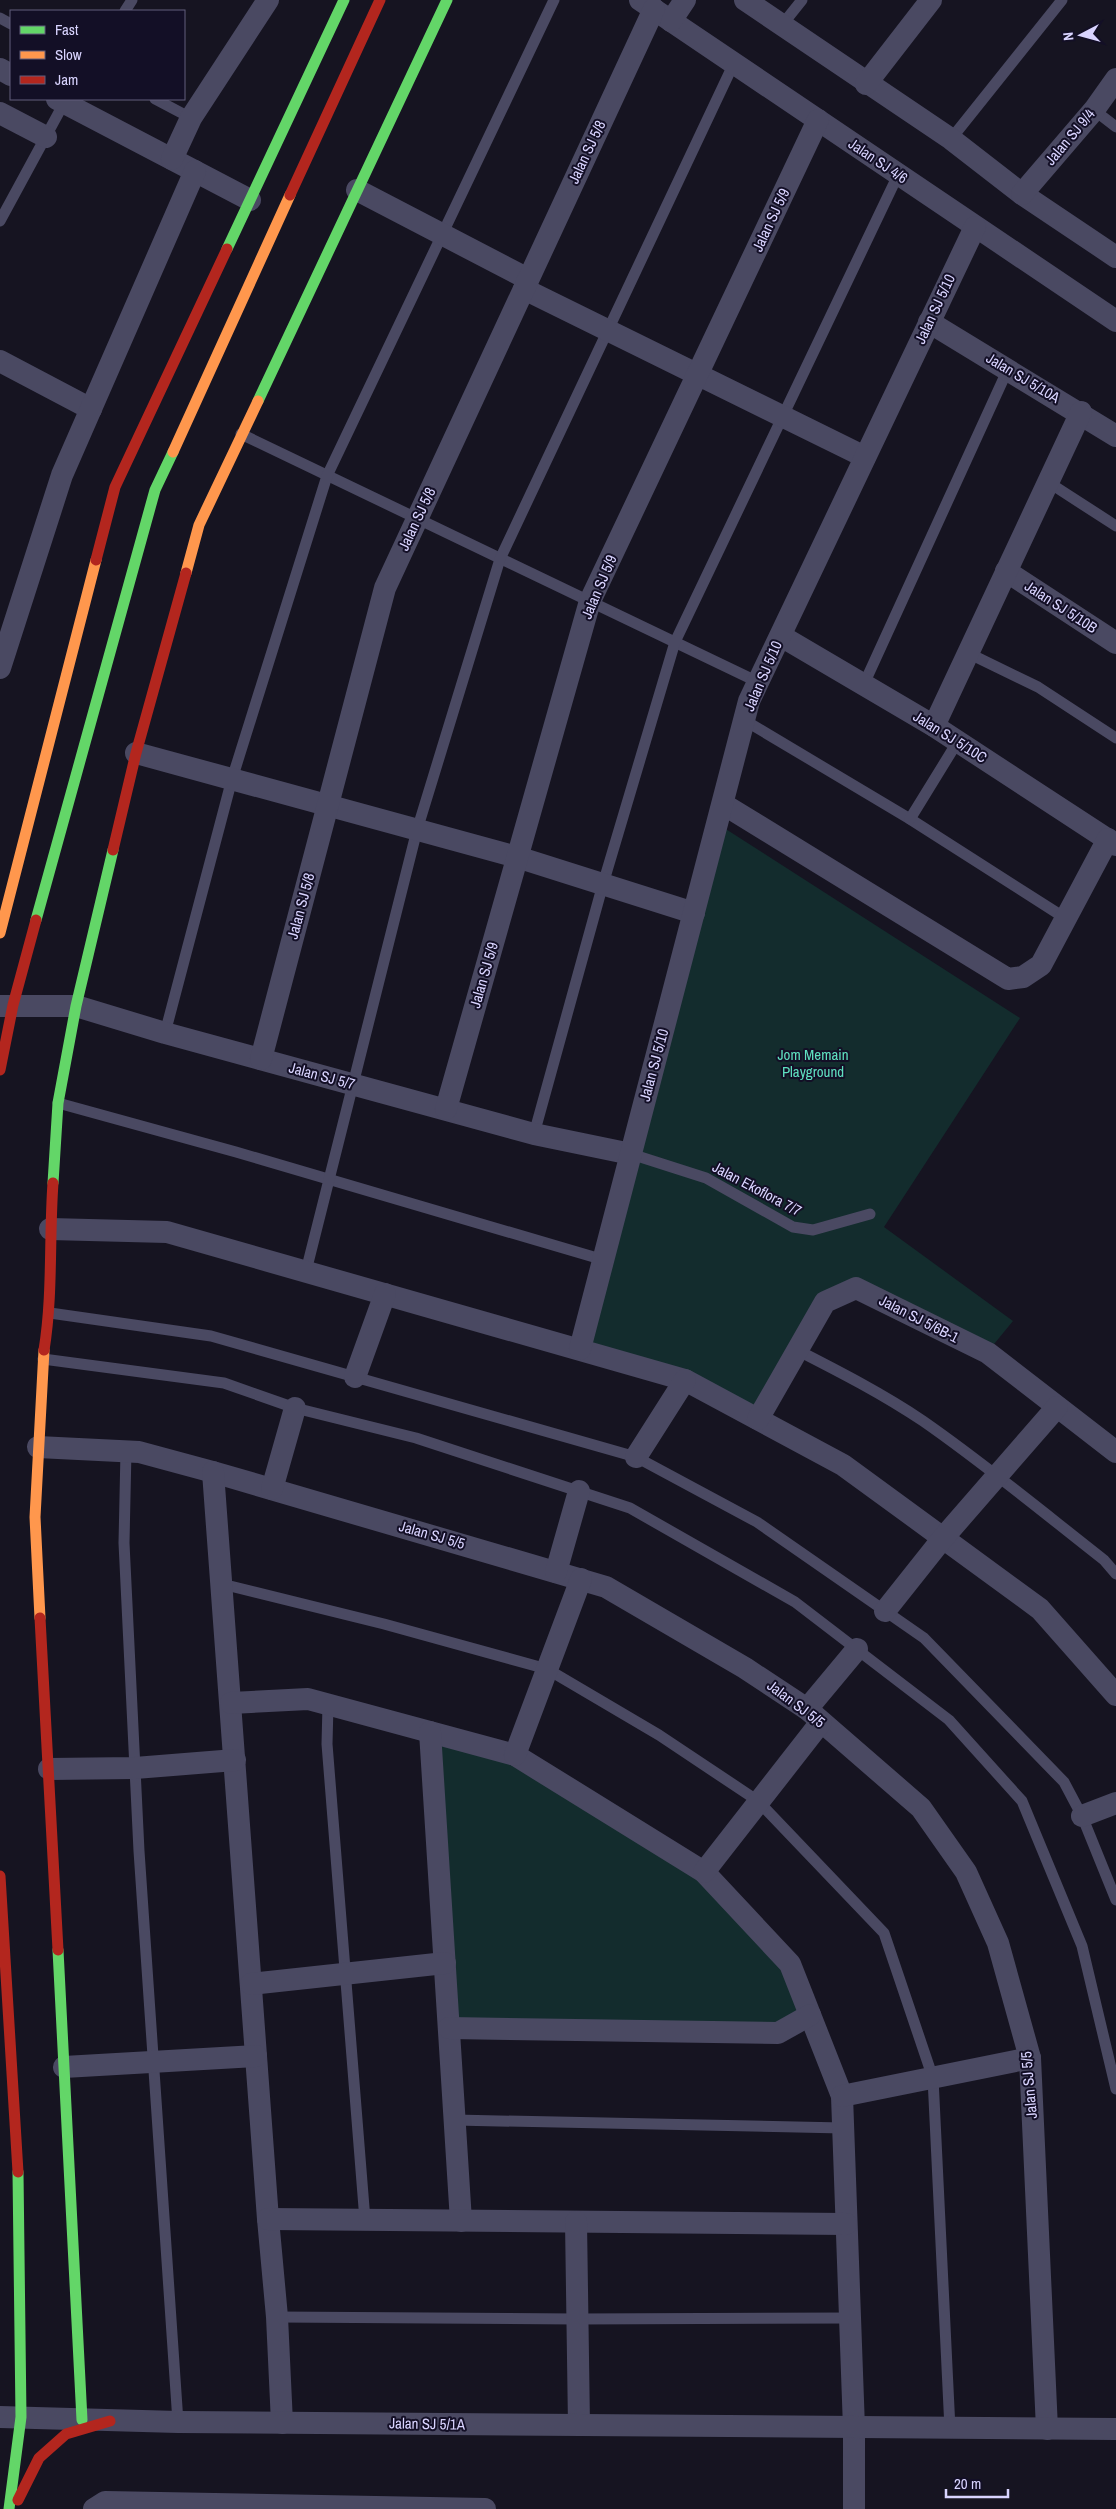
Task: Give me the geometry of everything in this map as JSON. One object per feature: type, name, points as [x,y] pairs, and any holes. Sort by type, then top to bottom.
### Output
[{"type":"street","points":[[172,159],[191,118],[268,0]]},
{"type":"street","points":[[0,932],[115,487],[344,0]]},
{"type":"street","points":[[0,1070],[6,1006],[155,490],[380,0]]},
{"type":"street","points":[[82,2420],[35,1517],[43,1359],[50,1313],[50,1229],[58,1103],[76,1006],[136,753],[199,525],[447,0]]},
{"type":"street","name":"Jalan SJ 5/8","points":[[261,1059],[385,588],[655,10],[685,0]]},
{"type":"street","points":[[744,0],[866,84],[951,139],[1022,194],[1116,258]]},
{"type":"street","points":[[866,84],[930,0]]},
{"type":"street","name":"Jalan SJ 4/6","points":[[655,10],[1116,321]]},
{"type":"street","name":"Jalan SJ 9/4","points":[[1022,194],[1094,110],[1116,79]]},
{"type":"street","points":[[61,101],[250,200]]},
{"type":"street","points":[[0,113],[46,137]]},
{"type":"street","name":"Jalan SJ 5/9","points":[[446,1109],[590,601],[818,120]]},
{"type":"street","points":[[0,668],[62,475],[195,171]]},
{"type":"street","points":[[357,190],[442,234],[607,330],[865,457]]},
{"type":"street","name":"Jalan SJ 5/10","points":[[580,1349],[750,701],[975,227]]},
{"type":"street","name":"Jalan SJ 5/10A","points":[[929,322],[1081,412],[1116,436]]},
{"type":"street","points":[[0,361],[91,409]]},
{"type":"street","points":[[934,726],[1081,412]]},
{"type":"street","name":"Jalan SJ 5/10B","points":[[1006,571],[1116,643]]},
{"type":"street","name":"Jalan SJ 5/10C","points":[[780,636],[934,726],[1112,842]]},
{"type":"street","points":[[136,753],[518,857],[694,913]]},
{"type":"street","points":[[723,804],[1008,980],[1023,977],[1041,965],[1065,918],[1112,842]]},
{"type":"street","name":"Jalan SJ 5/7","points":[[6,1006],[76,1006],[165,1033],[534,1134],[631,1154]]},
{"type":"street","points":[[50,1229],[167,1232],[685,1380],[843,1465],[1040,1609],[1116,1696]]},
{"type":"street","name":"Jalan SJ 5/6B-1","points":[[758,1419],[825,1302],[856,1288],[988,1354],[1116,1452]]},
{"type":"street","points":[[355,1377],[385,1294]]},
{"type":"street","points":[[636,1457],[685,1380]]},
{"type":"street","points":[[885,1611],[943,1538],[1057,1407]]},
{"type":"street","points":[[272,1489],[295,1408]]},
{"type":"street","name":"Jalan SJ 5/5","points":[[38,1447],[139,1452],[606,1587],[745,1668],[814,1716],[921,1808],[966,1872],[998,1943],[1030,2058],[1047,2429]]},
{"type":"street","points":[[213,1472],[268,2219],[277,2317],[282,2423]]},
{"type":"street","points":[[556,1572],[578,1491]]},
{"type":"street","points":[[515,1755],[581,1579]]},
{"type":"street","points":[[704,1872],[758,1801],[857,1649]]},
{"type":"street","points":[[231,1703],[308,1699],[515,1755],[704,1872],[790,1964],[842,2096],[854,2428],[854,2509]]},
{"type":"street","points":[[430,1732],[461,2221]]},
{"type":"street","points":[[49,1769],[135,1768],[235,1760]]},
{"type":"street","points":[[1082,1816],[1116,1803]]},
{"type":"street","points":[[0,1876],[20,2203],[9,2509]]},
{"type":"street","points":[[251,1984],[445,1963]]},
{"type":"street","points":[[449,2028],[778,2033],[810,2015]]},
{"type":"street","points":[[64,2067],[256,2056]]},
{"type":"street","points":[[842,2096],[1030,2058]]},
{"type":"street","points":[[268,2219],[846,2224]]},
{"type":"street","points":[[576,2222],[579,2425]]},
{"type":"street","name":"Jalan SJ 5/1A","points":[[11,2417],[178,2422],[1116,2429]]},
{"type":"street","points":[[14,2509],[39,2458],[66,2434],[110,2421]]},
{"type":"street","points":[[100,2506],[485,2509]]},
{"type":"lane","points":[[165,1033],[232,780],[327,476],[554,0]]},
{"type":"lane","points":[[782,26],[802,0]]},
{"type":"lane","points":[[951,139],[1062,0]]},
{"type":"lane","points":[[306,1271],[417,830],[500,559],[558,440],[607,330],[734,63]]},
{"type":"lane","points":[[157,100],[191,118]]},
{"type":"lane","points":[[0,221],[46,137],[61,101]]},
{"type":"lane","points":[[1094,110],[1116,127]]},
{"type":"lane","points":[[534,1134],[604,884],[675,642],[898,175]]},
{"type":"lane","points":[[864,684],[1008,369]]},
{"type":"lane","points":[[241,434],[758,682]]},
{"type":"lane","points":[[1048,482],[1116,526]]},
{"type":"lane","points":[[968,653],[1038,687],[1116,738]]},
{"type":"lane","points":[[744,720],[910,819],[1065,918]]},
{"type":"lane","points":[[910,819],[958,741]]},
{"type":"lane","points":[[58,1103],[236,1152],[329,1181],[604,1260]]},
{"type":"lane","name":"Jalan Ekoflora 7/7","points":[[631,1154],[706,1178],[793,1227],[813,1230],[870,1214]]},
{"type":"lane","points":[[50,1313],[211,1336],[636,1457],[758,1522],[924,1638],[1064,1782],[1082,1816],[1116,1900]]},
{"type":"lane","points":[[797,1350],[852,1378],[922,1420],[997,1475],[1104,1560],[1116,1574]]},
{"type":"lane","points":[[43,1359],[224,1383],[295,1408],[416,1438],[630,1508],[795,1602],[948,1720],[1022,1801],[1082,1946],[1116,2089]]},
{"type":"lane","points":[[126,1452],[124,1543],[135,1768],[178,2422]]},
{"type":"lane","points":[[222,1584],[384,1624],[547,1669],[658,1735],[758,1801],[884,1933],[933,2078],[950,2429]]},
{"type":"lane","points":[[328,1705],[327,1744],[365,2220]]},
{"type":"lane","points":[[455,2120],[843,2128]]},
{"type":"lane","points":[[277,2317],[850,2318]]},
{"type":"green space","name":"Jom Memain Playground","points":[[721,826],[1020,1018],[884,1227],[1013,1321],[990,1349],[857,1283],[822,1300],[757,1413],[586,1346]]},
{"type":"green space","points":[[433,1736],[514,1757],[667,1852],[788,1965],[806,2013],[777,2031],[452,2024]]},
{"type":"traffic: fast","points":[[227,249],[344,0]]},
{"type":"traffic: fast","points":[[258,401],[447,0]]},
{"type":"traffic: fast","points":[[36,920],[155,490],[173,452]]},
{"type":"traffic: fast","points":[[53,1183],[58,1103],[76,1006],[113,850]]},
{"type":"traffic: fast","points":[[58,1950],[82,2420]]},
{"type":"traffic: fast","points":[[9,2509],[21,2417],[18,2172]]},
{"type":"traffic: slow","points":[[173,452],[290,195]]},
{"type":"traffic: slow","points":[[186,573],[199,525],[258,401]]},
{"type":"traffic: slow","points":[[0,933],[96,560]]},
{"type":"traffic: slow","points":[[40,1618],[35,1517],[44,1350]]},
{"type":"traffic: jam","points":[[290,195],[380,0]]},
{"type":"traffic: jam","points":[[96,560],[115,487],[227,249]]},
{"type":"traffic: jam","points":[[113,850],[136,753],[186,573]]},
{"type":"traffic: jam","points":[[0,1070],[13,1005],[36,920]]},
{"type":"traffic: jam","points":[[44,1350],[49,1308],[53,1183]]},
{"type":"traffic: jam","points":[[40,1618],[58,1950]]},
{"type":"traffic: jam","points":[[0,1876],[18,2172]]},
{"type":"traffic: jam","points":[[18,2500],[39,2458],[66,2434],[110,2421]]}]
